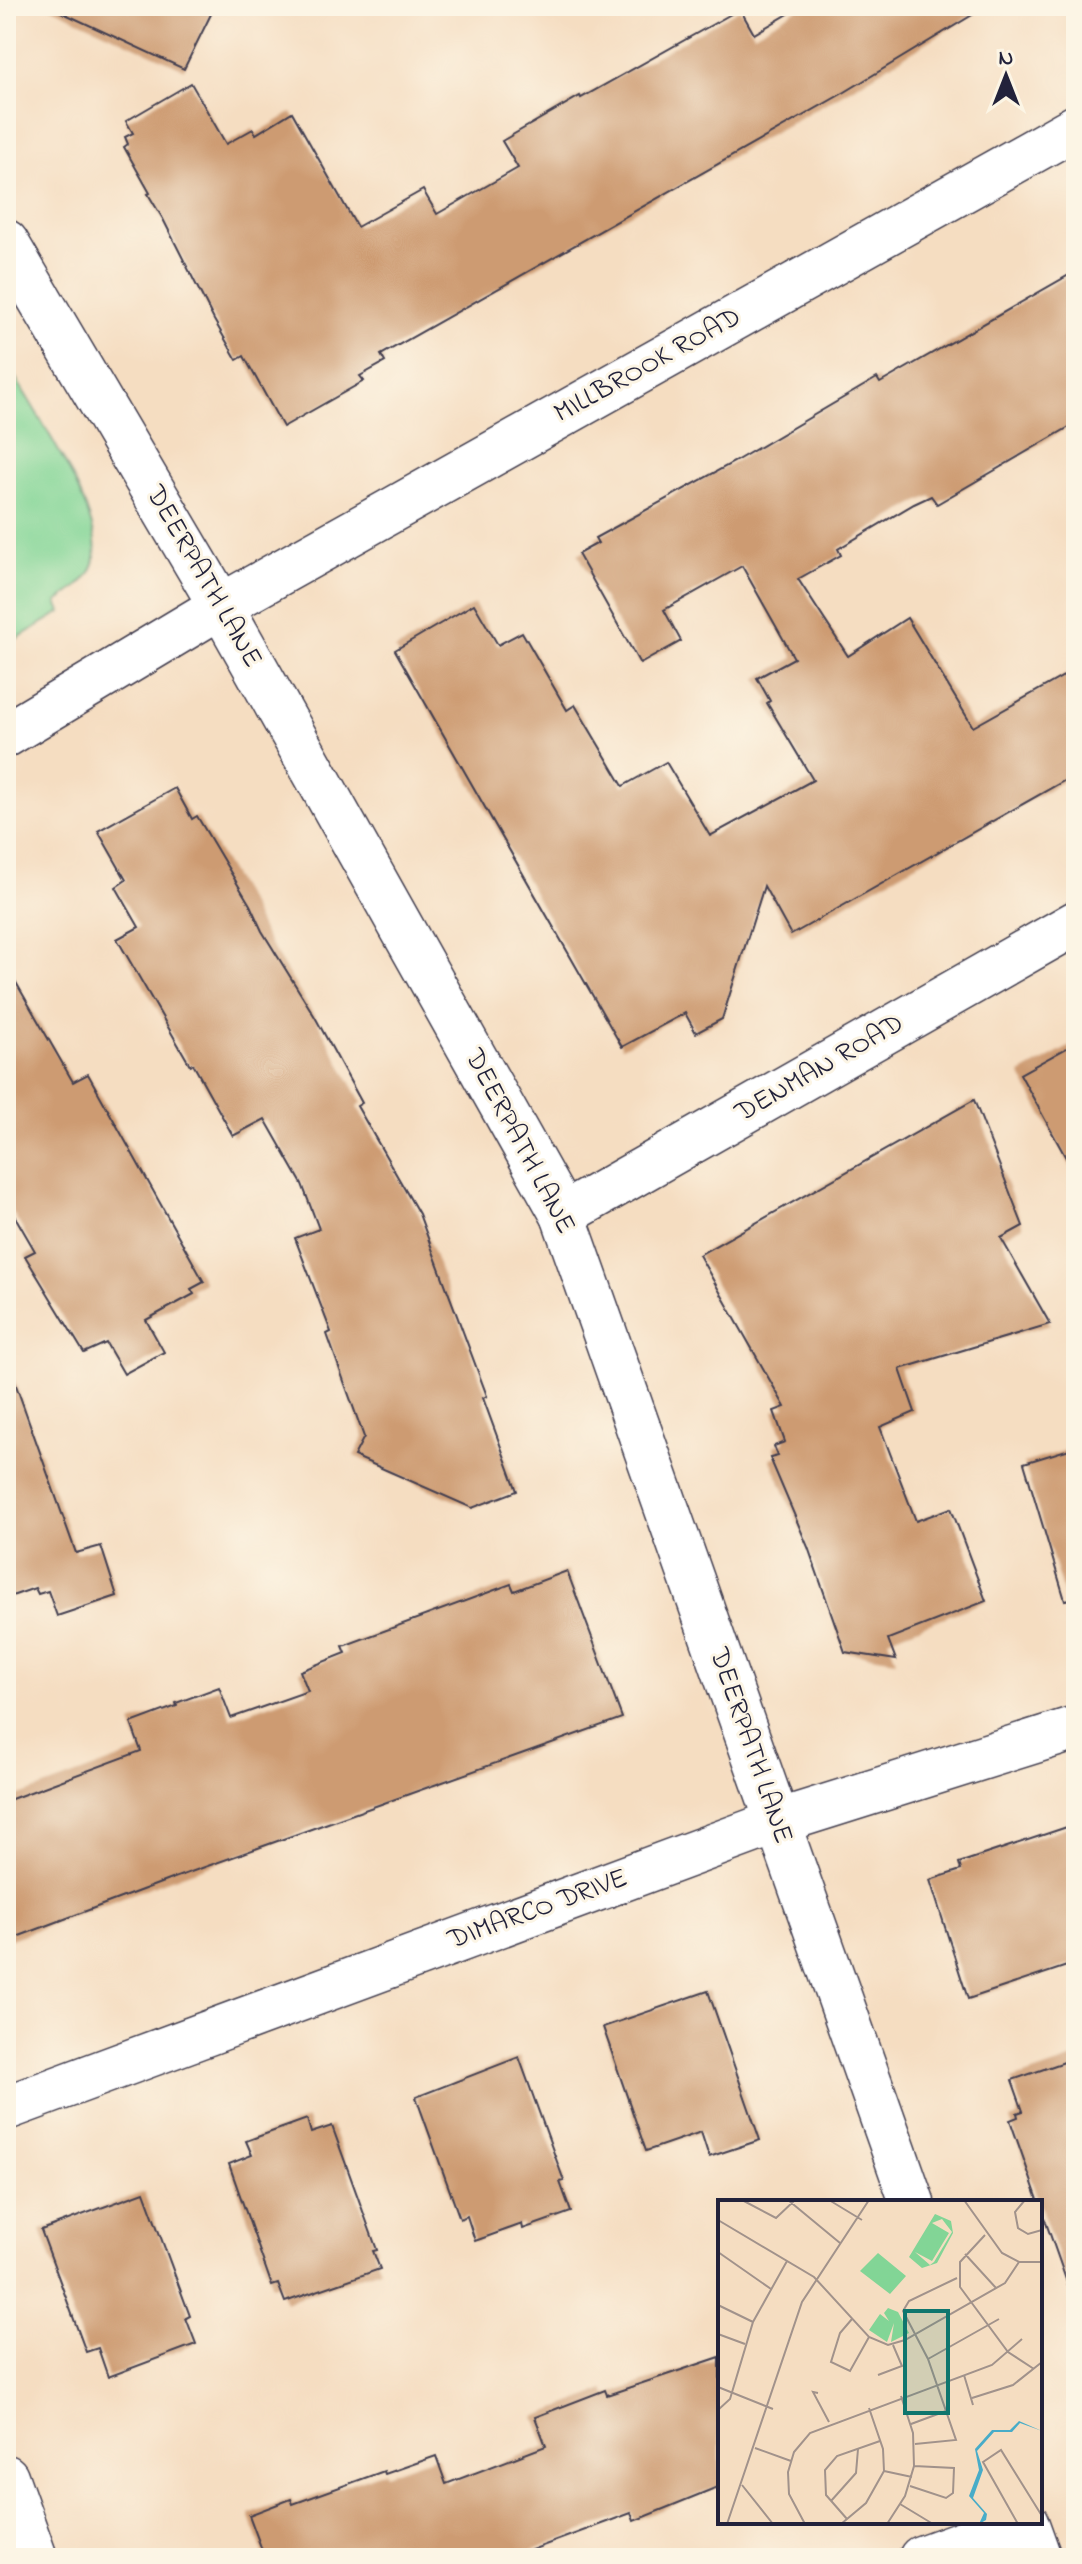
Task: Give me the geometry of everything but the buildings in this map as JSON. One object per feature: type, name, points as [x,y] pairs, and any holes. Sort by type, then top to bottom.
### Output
[{"type":"street","name":"MILLBROOK ROAD","points":[[6,735],[221,606],[1076,127]]},
{"type":"street","name":"DEERPATH LANE","points":[[6,242],[221,606],[563,1215],[911,2200]]},
{"type":"street","name":"DENMAN ROAD","points":[[563,1215],[1076,923]]},
{"type":"street","name":"DIMARCO DRIVE","points":[[6,2108],[777,1822],[1076,1728]]},
{"type":"street","points":[[6,2477],[35,2558]]},
{"type":"street","points":[[921,2558],[1014,2524]]},
{"type":"street","points":[[1027,2524],[1039,2558]]},
{"type":"green space","points":[[6,362],[79,490],[90,518],[95,543],[92,569],[79,585],[57,602],[61,612],[6,645]]}]
